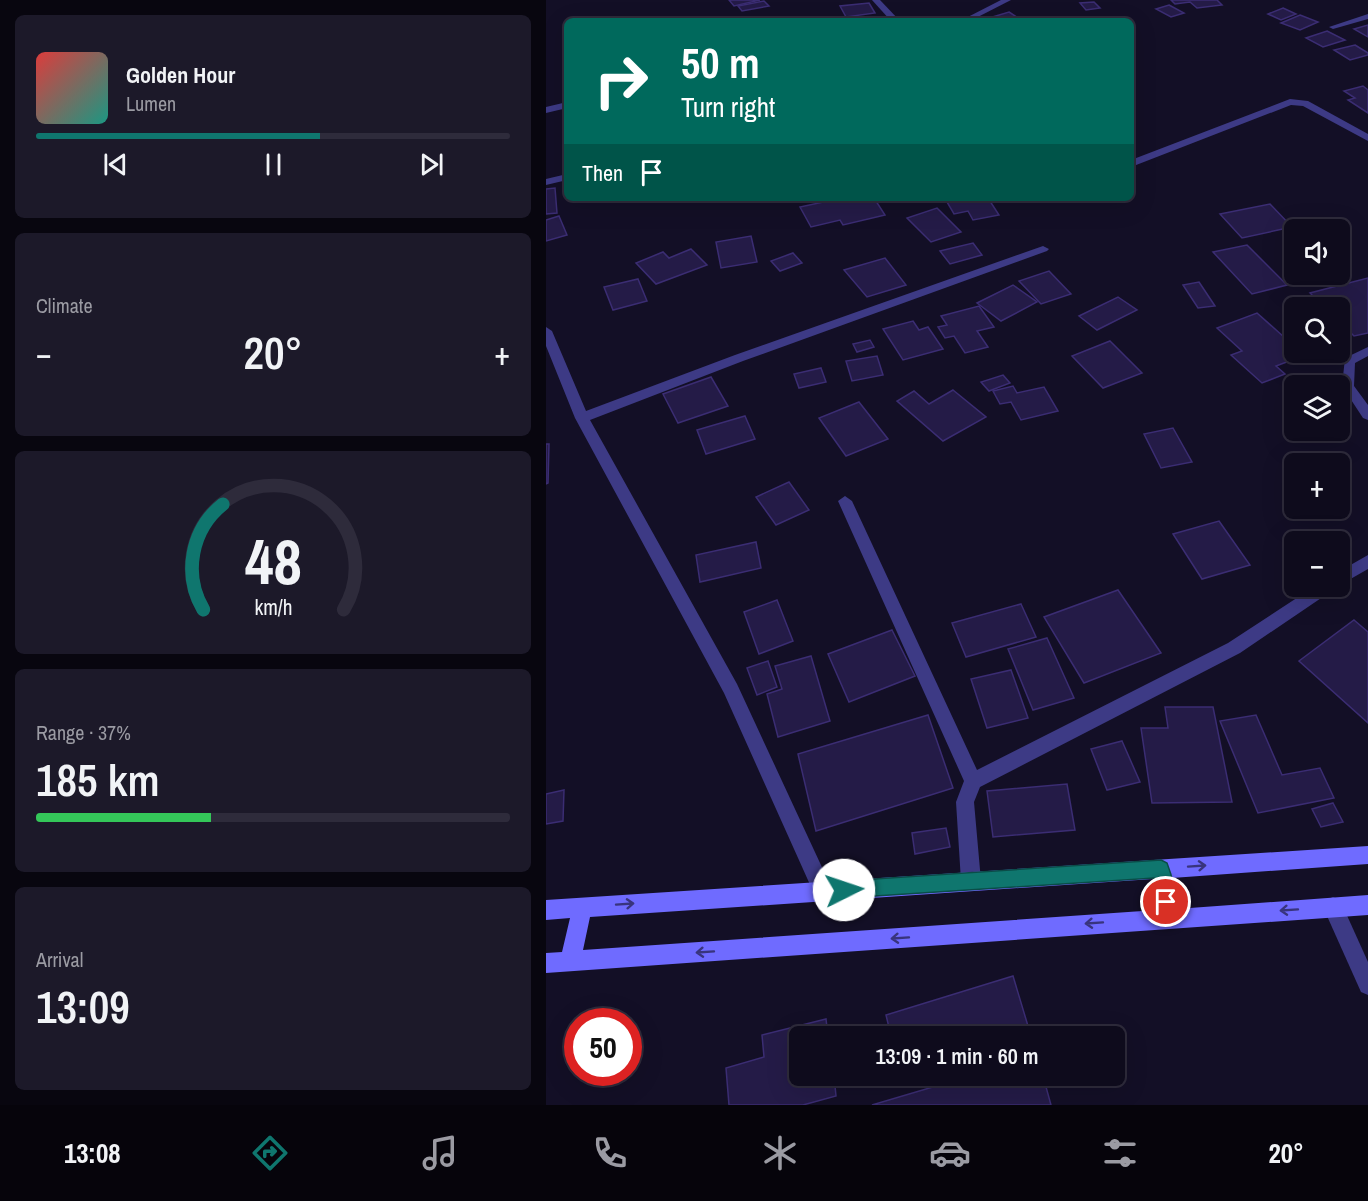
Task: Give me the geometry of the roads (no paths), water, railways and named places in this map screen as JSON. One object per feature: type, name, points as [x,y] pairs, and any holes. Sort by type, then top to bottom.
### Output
[{"type":"main road","points":[[546,910],[1368,855]]},
{"type":"main road","points":[[1161,869],[1168,918]]},
{"type":"main road","points":[[546,963],[1368,905]]},
{"type":"main road","points":[[570,961],[583,907]]},
{"type":"street","points":[[876,0],[893,18]]},
{"type":"street","points":[[970,18],[1007,0]]},
{"type":"street","points":[[1333,27],[1368,16]]},
{"type":"street","points":[[1134,163],[1290,102],[1305,103],[1368,138]]},
{"type":"street","points":[[546,110],[564,106]]},
{"type":"street","points":[[546,182],[564,178]]},
{"type":"street","points":[[582,417],[1043,249]]},
{"type":"street","points":[[546,331],[582,417],[731,689],[823,891]]},
{"type":"street","points":[[1368,351],[1349,361],[1348,386],[1368,415]]},
{"type":"street","points":[[845,501],[973,781]]},
{"type":"street","points":[[1350,573],[1368,561]]},
{"type":"street","points":[[971,881],[965,802],[973,781],[1234,648],[1311,597]]},
{"type":"street","points":[[1333,907],[1368,985]]}]
